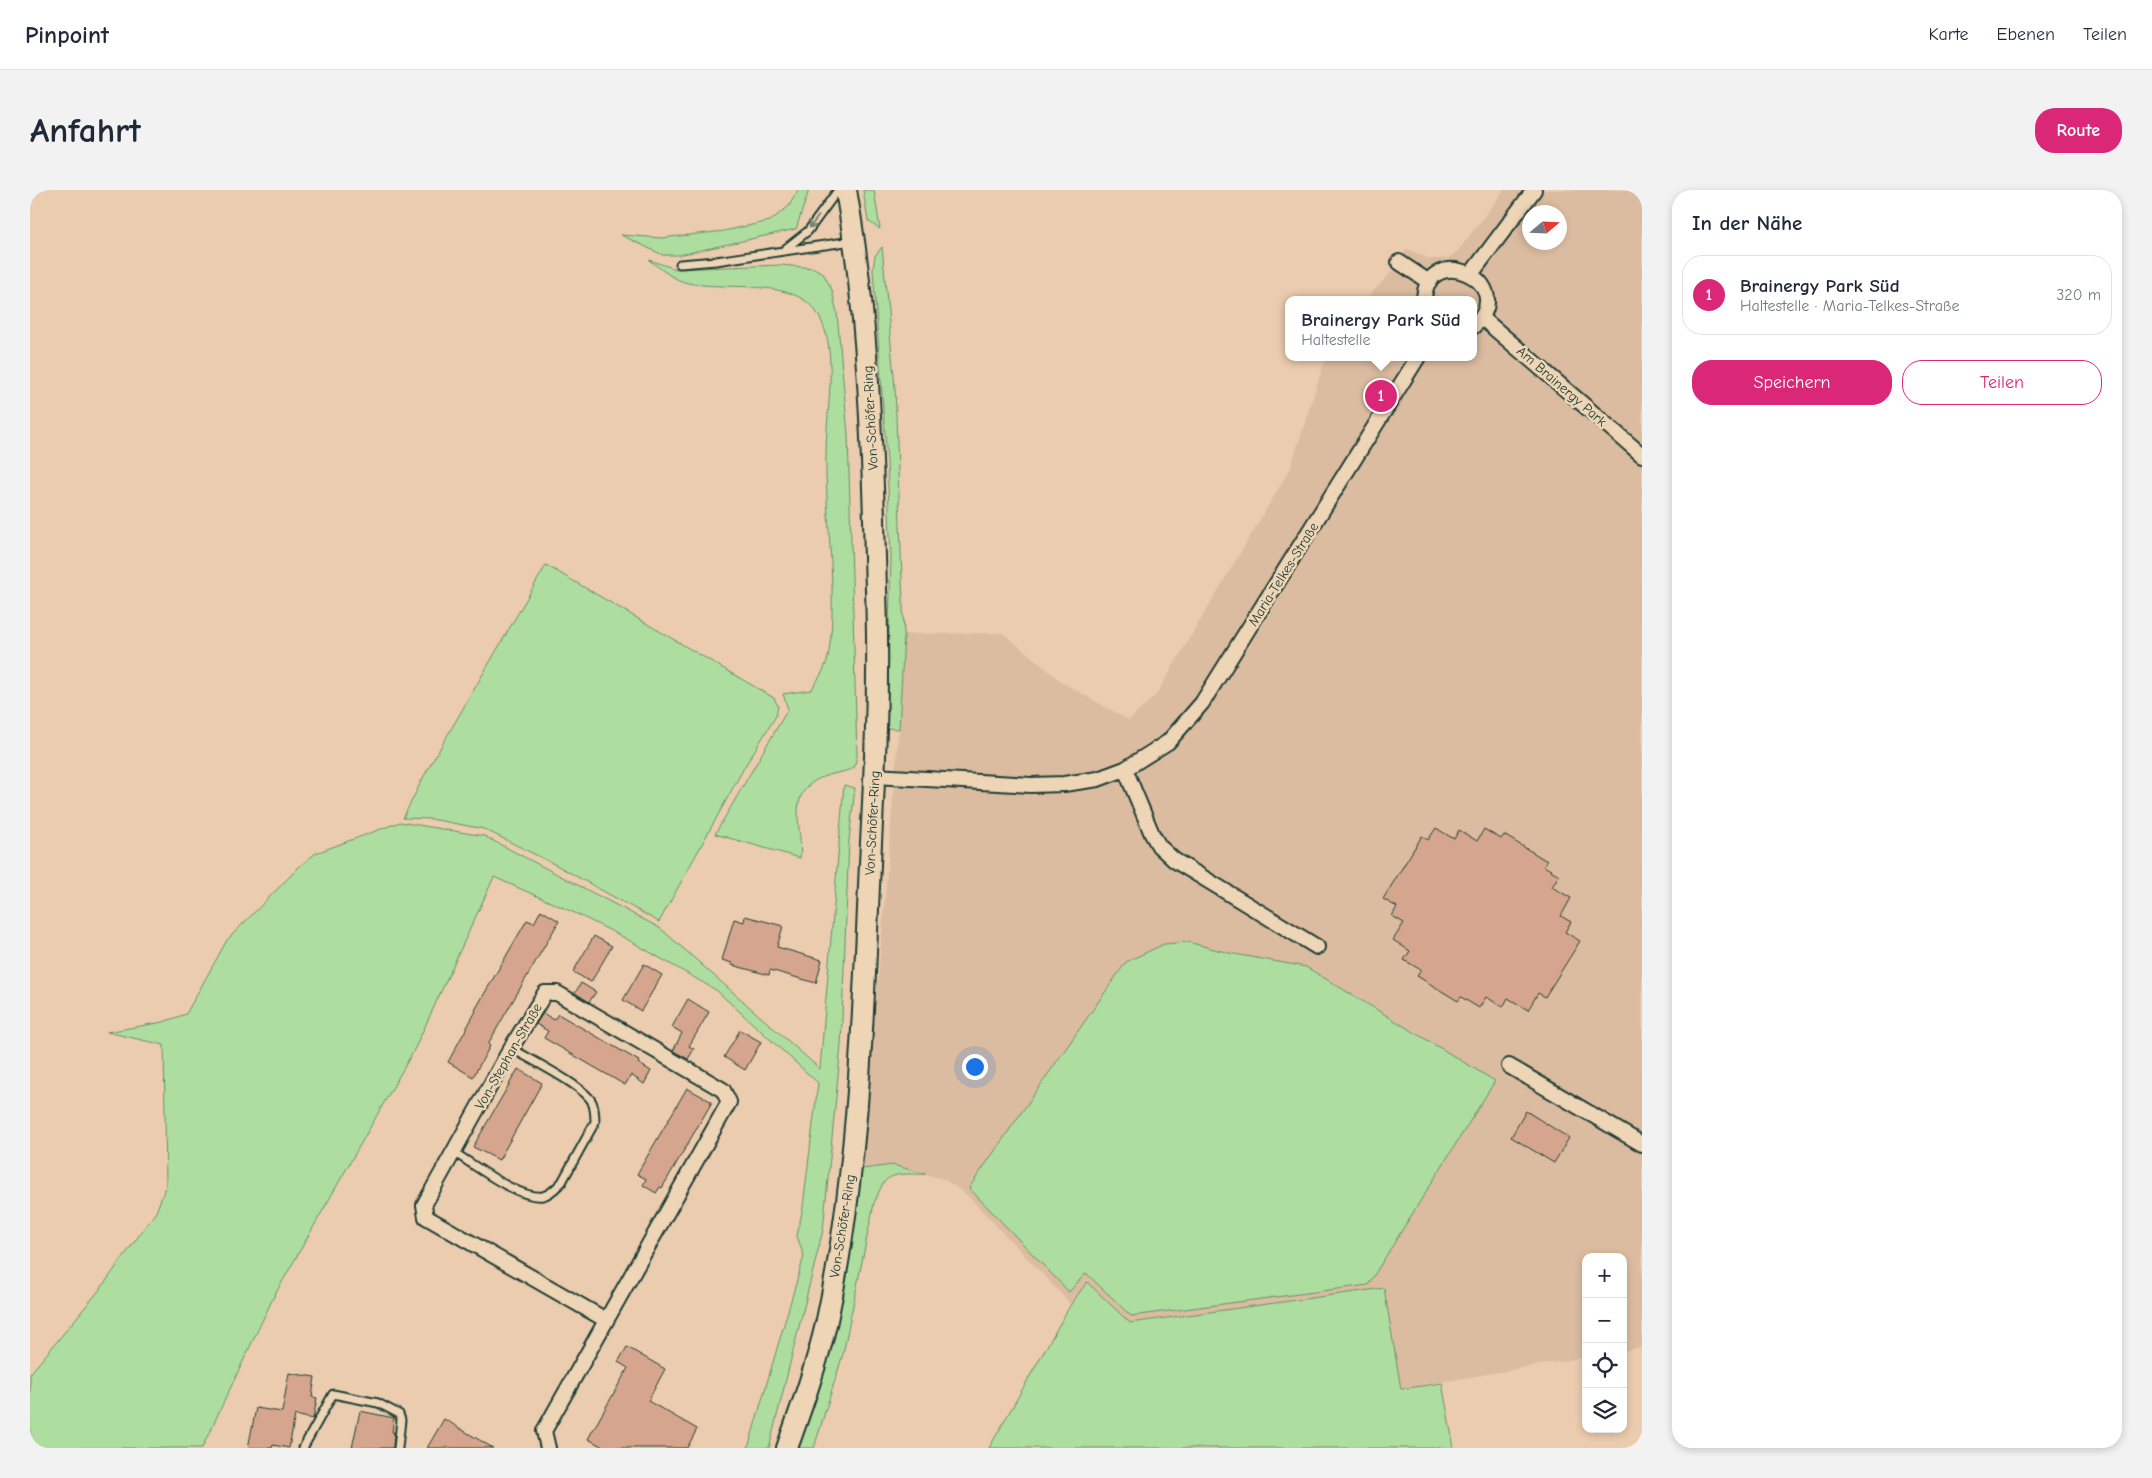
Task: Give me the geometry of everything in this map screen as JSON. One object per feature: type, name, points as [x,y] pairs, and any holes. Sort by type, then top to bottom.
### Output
[{"type":"main road","name":"Von-Schöfer-Ring","points":[[787,1448],[806,1394],[826,1321],[850,1181],[865,974],[877,672],[872,452],[867,358],[855,240],[846,190]]},
{"type":"street","points":[[1471,274],[1534,190]]},
{"type":"street","points":[[1399,262],[1429,282]]},
{"type":"street","points":[[1424,296],[1429,282],[1444,271],[1462,270],[1471,274],[1479,280],[1484,289],[1486,303],[1477,322]]},
{"type":"street","name":"Am Brainergy Park","points":[[1477,322],[1642,455]]},
{"type":"street","name":"Maria-Telkes-Straße","points":[[874,776],[1031,785],[1064,784],[1098,779],[1125,769],[1168,742],[1202,702],[1415,361]]},
{"type":"street","points":[[1125,769],[1152,834],[1159,846],[1174,860],[1317,947]]},
{"type":"street","name":"Von-Stephan-Straße","points":[[548,1448],[544,1431],[730,1102],[723,1090],[556,993],[545,993],[511,1048],[424,1205],[426,1217],[606,1320]]},
{"type":"street","points":[[1509,1066],[1641,1142]]},
{"type":"lane","points":[[785,250],[808,230],[838,190]]},
{"type":"lane","points":[[680,264],[716,261],[855,240]]},
{"type":"lane","points":[[453,1152],[511,1188],[528,1194],[543,1196],[554,1190],[562,1182],[595,1122],[595,1111],[592,1101],[583,1090],[511,1048]]},
{"type":"lane","points":[[303,1448],[333,1394],[378,1403],[399,1414],[401,1420],[398,1448]]},
{"type":"shaded area","points":[[1504,190],[1642,190],[1642,1347],[1627,1350],[1627,1253],[1582,1253],[1582,1358],[1401,1389],[1384,1288],[1130,1323],[1087,1283],[1071,1304],[968,1196],[946,1180],[893,1165],[862,1169],[899,729],[904,634],[1003,633],[1063,683],[1129,720],[1156,695],[1290,469],[1325,361],[1477,361],[1477,296],[1369,296],[1397,266],[1407,249],[1430,259],[1448,258],[1458,251]]},
{"type":"green space","points":[[798,190],[809,190],[796,229],[679,255],[663,255],[621,235],[662,238],[724,231],[770,221],[789,206]]},
{"type":"green space","points":[[863,190],[874,190],[880,229],[868,221]]},
{"type":"green space","points":[[882,247],[895,388],[904,634],[899,729],[886,728],[891,558],[887,461],[873,270],[875,256]]},
{"type":"green space","points":[[649,260],[676,269],[781,265],[814,268],[823,273],[832,290],[837,313],[848,435],[857,756],[854,768],[820,778],[809,785],[802,794],[798,814],[800,858],[715,834],[788,709],[783,694],[811,690],[822,672],[828,657],[831,628],[832,579],[826,480],[830,370],[827,336],[815,310],[807,302],[795,295],[766,288],[702,285],[683,282]]},
{"type":"green space","points":[[546,565],[774,698],[778,706],[776,716],[745,766],[659,922],[556,865],[484,829],[431,819],[403,818],[424,776]]},
{"type":"green space","points":[[844,785],[855,788],[849,840],[841,1045],[823,1230],[769,1448],[748,1448],[804,1256],[797,1236],[803,1207],[818,1083],[716,990],[625,938],[575,913],[494,877],[414,1050],[273,1298],[202,1448],[30,1448],[30,1374],[101,1288],[156,1212],[166,1186],[164,1045],[107,1032],[163,1022],[186,1014],[227,940],[301,865],[316,853],[400,822],[484,836],[660,928],[820,1069]]},
{"type":"green space","points":[[1188,942],[1229,953],[1306,967],[1495,1081],[1368,1285],[1131,1316],[1086,1273],[1069,1292],[969,1188],[1126,962],[1164,944]]},
{"type":"green space","points":[[893,1165],[926,1174],[896,1175],[886,1180],[881,1187],[874,1203],[843,1354],[814,1448],[797,1448],[862,1169]]},
{"type":"green space","points":[[1087,1282],[1130,1323],[1384,1288],[1401,1389],[1442,1383],[1454,1448],[989,1448],[1071,1304]]},
{"type":"building","points":[[1436,828],[1454,839],[1459,830],[1477,841],[1484,829],[1501,839],[1504,835],[1547,861],[1544,866],[1559,875],[1552,887],[1571,898],[1561,916],[1571,922],[1565,932],[1580,941],[1545,997],[1538,993],[1528,1010],[1508,998],[1503,1007],[1486,997],[1479,1008],[1461,997],[1458,1001],[1417,976],[1421,970],[1404,960],[1410,951],[1393,940],[1404,923],[1392,916],[1397,907],[1383,899],[1422,836],[1428,840]]},
{"type":"building","points":[[541,910],[559,921],[488,1044],[490,1046],[473,1077],[448,1062],[475,1010],[527,920],[534,923]]},
{"type":"building","points":[[745,916],[783,926],[777,947],[822,960],[816,983],[770,970],[769,975],[732,965],[732,963],[722,960],[734,919],[744,922]]},
{"type":"building","points":[[594,936],[612,946],[591,982],[573,972]]},
{"type":"building","points":[[644,964],[662,975],[641,1011],[623,1000]]},
{"type":"building","points":[[581,983],[596,992],[589,1002],[575,993]]},
{"type":"building","points":[[688,999],[709,1012],[689,1046],[694,1049],[688,1059],[673,1051],[682,1033],[672,1027]]},
{"type":"building","points":[[543,1013],[554,1020],[558,1014],[639,1061],[638,1063],[651,1071],[644,1084],[631,1075],[625,1085],[544,1038],[548,1031],[536,1024]]},
{"type":"building","points":[[740,1030],[761,1042],[745,1070],[724,1057]]},
{"type":"building","points":[[518,1069],[542,1083],[499,1160],[473,1147]]},
{"type":"building","points":[[687,1088],[712,1102],[662,1188],[660,1187],[656,1193],[643,1185],[646,1179],[637,1174]]},
{"type":"building","points":[[1526,1111],[1569,1138],[1554,1163],[1511,1137]]},
{"type":"building","points":[[627,1347],[665,1369],[648,1401],[697,1429],[687,1448],[605,1448],[588,1439],[628,1368],[618,1362]]},
{"type":"building","points":[[289,1373],[315,1377],[312,1397],[317,1398],[313,1419],[295,1415],[289,1448],[273,1445],[272,1448],[248,1448],[256,1408],[282,1412]]},
{"type":"building","points":[[360,1411],[394,1418],[392,1432],[394,1432],[393,1448],[352,1448]]},
{"type":"building","points":[[444,1419],[493,1448],[427,1448]]},
{"type":"place","name":"Brainergy Park Süd","points":[[1381,396]]}]
